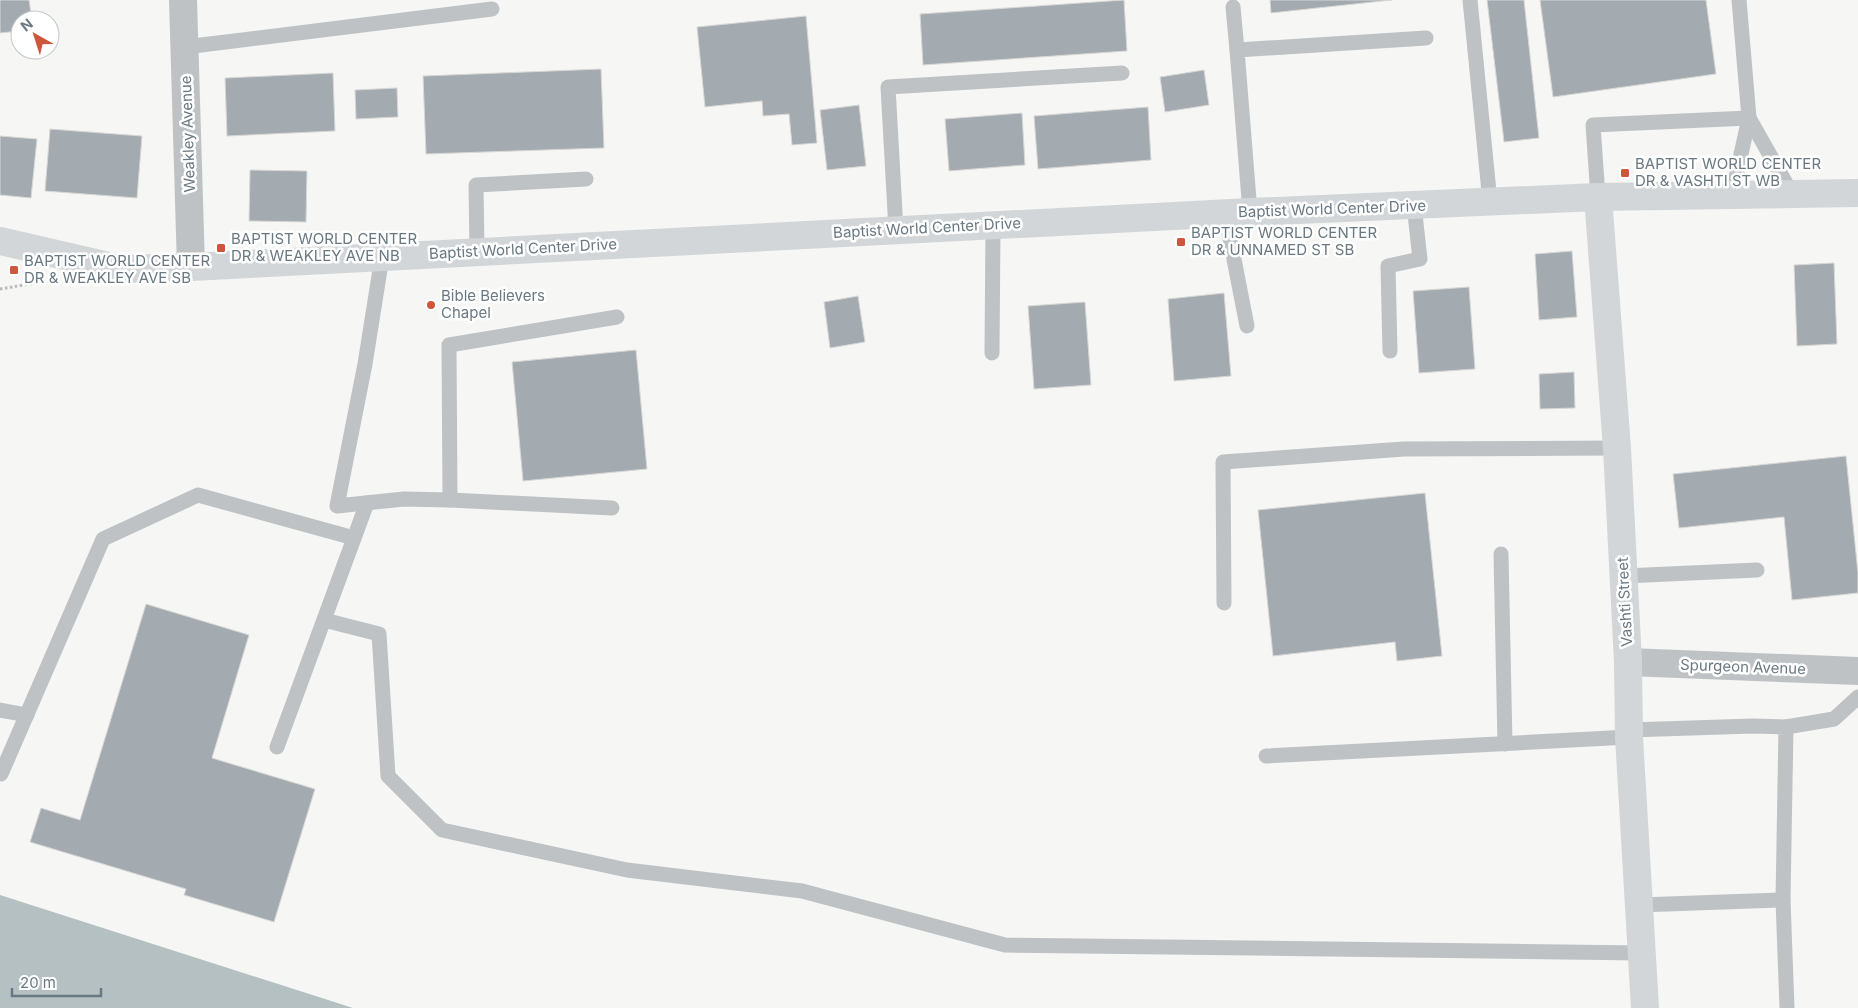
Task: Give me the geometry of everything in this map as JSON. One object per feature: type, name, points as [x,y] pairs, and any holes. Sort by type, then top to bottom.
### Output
[{"type":"street","name":"Weakley Avenue","points":[[184,0],[191,267]]},
{"type":"street","name":"Baptist World Center Drive","points":[[0,241],[121,269],[1414,205],[1598,197],[1858,193]]},
{"type":"street","name":"Vashti Street","points":[[1598,197],[1617,448],[1628,662],[1629,733],[1645,1008]]},
{"type":"street","name":"Spurgeon Avenue","points":[[1628,662],[1858,671]]},
{"type":"lane","points":[[1470,0],[1490,202]]},
{"type":"lane","points":[[1732,195],[1749,118],[1739,0]]},
{"type":"lane","points":[[1233,7],[1237,50],[1238,213],[1247,326]]},
{"type":"lane","points":[[185,47],[492,9]]},
{"type":"lane","points":[[1237,50],[1426,38]]},
{"type":"lane","points":[[896,230],[888,87],[1122,73]]},
{"type":"lane","points":[[1749,118],[1792,194]]},
{"type":"lane","points":[[1598,197],[1593,125],[1749,118]]},
{"type":"lane","points":[[477,251],[476,185],[586,179]]},
{"type":"lane","points":[[1390,351],[1388,266],[1420,259],[1414,205]]},
{"type":"lane","points":[[992,353],[993,225]]},
{"type":"lane","points":[[382,257],[365,364],[337,506],[404,499],[612,508]]},
{"type":"lane","points":[[450,500],[449,345],[617,317]]},
{"type":"lane","points":[[1224,603],[1223,462],[1404,449],[1617,448]]},
{"type":"lane","points":[[1,774],[103,539],[198,495],[354,538]]},
{"type":"lane","points":[[277,747],[367,503]]},
{"type":"lane","points":[[1501,554],[1505,744]]},
{"type":"lane","points":[[1624,576],[1757,570]]},
{"type":"lane","points":[[324,620],[379,634],[388,776],[442,830],[627,870],[802,891],[1005,945],[1642,953]]},
{"type":"lane","points":[[1266,756],[1505,744],[1629,733],[1753,726],[1786,727],[1834,718],[1858,697]]},
{"type":"lane","points":[[0,710],[27,715]]},
{"type":"lane","points":[[1786,727],[1783,900],[1787,1008]]},
{"type":"lane","points":[[1640,905],[1783,900]]},
{"type":"shaded area","points":[[0,895],[353,1008],[0,1008]]},
{"type":"building","points":[[0,0],[29,0],[30,10],[10,10],[10,32],[0,33]]},
{"type":"building","points":[[1124,0],[1127,51],[923,65],[920,14]]},
{"type":"building","points":[[1270,0],[1392,0],[1271,13]]},
{"type":"building","points":[[1487,0],[1524,0],[1539,138],[1504,142]]},
{"type":"building","points":[[1540,0],[1706,0],[1716,74],[1553,97]]},
{"type":"building","points":[[806,16],[817,143],[792,145],[789,114],[763,116],[762,101],[705,107],[697,27]]},
{"type":"building","points":[[601,69],[604,148],[426,154],[423,76]]},
{"type":"building","points":[[1204,70],[1209,105],[1165,112],[1160,77]]},
{"type":"building","points":[[333,73],[335,131],[227,136],[225,78]]},
{"type":"building","points":[[397,88],[398,117],[356,119],[355,90]]},
{"type":"building","points":[[859,105],[866,166],[827,170],[820,110]]},
{"type":"building","points":[[1148,107],[1151,160],[1038,169],[1034,116]]},
{"type":"building","points":[[1022,113],[1025,165],[949,171],[945,119]]},
{"type":"building","points":[[50,129],[142,136],[137,198],[45,191]]},
{"type":"building","points":[[0,136],[37,139],[31,198],[0,195]]},
{"type":"building","points":[[250,170],[307,171],[306,222],[249,221]]},
{"type":"building","points":[[1572,251],[1577,317],[1539,320],[1535,254]]},
{"type":"building","points":[[1834,263],[1837,344],[1797,346],[1794,265]]},
{"type":"building","points":[[1469,287],[1475,369],[1419,373],[1413,291]]},
{"type":"building","points":[[1224,293],[1231,376],[1174,381],[1168,299]]},
{"type":"building","points":[[858,296],[865,342],[830,348],[824,302]]},
{"type":"building","points":[[1085,302],[1091,385],[1034,389],[1028,306]]},
{"type":"building","points":[[636,350],[647,469],[523,481],[512,362]]},
{"type":"building","points":[[1574,372],[1575,408],[1540,409],[1539,374]]},
{"type":"building","points":[[1846,456],[1858,573],[1858,593],[1792,600],[1784,517],[1679,528],[1673,474]]},
{"type":"building","points":[[1425,493],[1442,656],[1397,661],[1395,642],[1273,656],[1258,510]]},
{"type":"building","points":[[146,604],[249,635],[212,758],[315,789],[274,922],[184,895],[186,889],[30,842],[41,808],[80,820]]},
{"type":"place","name":"BAPTIST WORLD CENTER DR & VASHTI ST WB","points":[[1625,173]]},
{"type":"place","name":"BAPTIST WORLD CENTER DR & UNNAMED ST SB","points":[[1181,242]]},
{"type":"place","name":"BAPTIST WORLD CENTER DR & WEAKLEY AVE NB","points":[[221,248]]},
{"type":"place","name":"BAPTIST WORLD CENTER DR & WEAKLEY AVE SB","points":[[14,270]]},
{"type":"place","name":"Bible Believers Chapel","points":[[431,305]]}]
